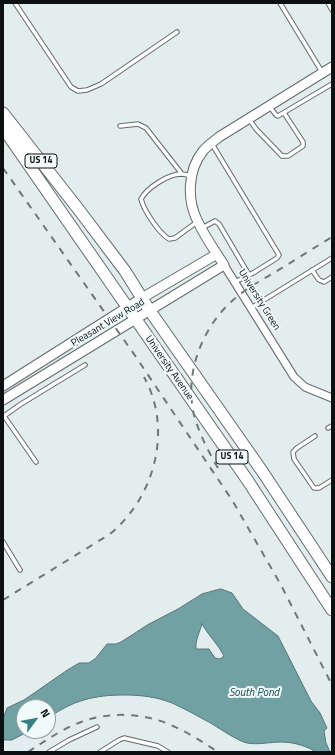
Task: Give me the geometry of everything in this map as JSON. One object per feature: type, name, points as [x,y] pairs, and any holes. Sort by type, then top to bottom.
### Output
[{"type":"main road","name":"University Avenue","points":[[3,113],[125,271],[150,311],[257,463],[332,577]]},
{"type":"main road","name":"University Avenue","points":[[3,128],[248,481],[332,610]]},
{"type":"street","points":[[192,176],[198,159],[211,143],[332,67]]},
{"type":"street","name":"University Green","points":[[192,176],[190,185],[192,209],[199,225],[294,377],[305,386],[332,398]]},
{"type":"street","name":"Pleasant View Road","points":[[3,386],[142,298],[217,254]]},
{"type":"street","name":"Pleasant View Road","points":[[3,400],[224,265]]},
{"type":"lane","points":[[15,3],[71,88],[78,91],[87,90],[101,84],[176,32]]},
{"type":"lane","points":[[280,3],[323,73]]},
{"type":"lane","points":[[328,3],[332,10]]},
{"type":"lane","points":[[270,106],[278,116],[332,84]]},
{"type":"lane","points":[[249,119],[256,129],[282,156],[288,156],[303,146],[303,142],[284,113]]},
{"type":"lane","points":[[120,126],[138,124],[146,128],[182,174]]},
{"type":"lane","points":[[211,143],[279,255],[277,258],[235,282]]},
{"type":"lane","points":[[192,176],[182,174],[166,178],[144,193],[141,201],[146,211],[164,236],[169,239],[175,238],[199,225],[215,221],[249,275]]},
{"type":"lane","points":[[251,308],[332,258]]},
{"type":"lane","points":[[312,270],[319,280],[324,282],[332,277]]},
{"type":"lane","points":[[36,462],[4,416],[85,365]]},
{"type":"lane","points":[[328,428],[332,426]]},
{"type":"lane","points":[[315,436],[293,452],[294,459],[314,488],[319,488],[332,480]]},
{"type":"lane","points":[[3,542],[20,570]]},
{"type":"lane","points":[[49,752],[69,740],[97,727]]},
{"type":"lane","points":[[100,752],[124,738],[158,746],[168,752]]},
{"type":"water","name":"South Pond","points":[[221,589],[232,593],[243,609],[278,636],[311,701],[320,713],[327,728],[324,731],[326,743],[330,752],[313,752],[313,750],[297,744],[289,743],[277,742],[255,744],[243,742],[172,703],[155,698],[131,695],[104,696],[76,703],[56,713],[56,699],[25,699],[79,663],[89,663],[96,658],[107,644],[116,644],[121,642],[149,624],[178,609],[202,594]],"holes":[[[202,624],[224,656],[220,659],[215,658],[209,649],[196,649],[197,639]]]},
{"type":"water","name":"South Pond","points":[[16,704],[16,738],[12,740],[3,740],[3,719],[7,708]]},
{"type":"railway","points":[[3,168],[136,357],[232,500],[281,585],[332,685]]},
{"type":"railway","points":[[218,468],[207,449],[198,428],[194,415],[192,399],[194,368],[204,338],[221,312],[237,297],[256,283],[332,237]]},
{"type":"railway","points":[[3,600],[110,534],[126,519],[138,501],[148,482],[155,461],[158,440],[157,418],[153,397],[144,377]]},
{"type":"railway","points":[[28,752],[60,732],[81,722],[92,718],[116,715],[151,718],[185,732],[218,752]]}]
